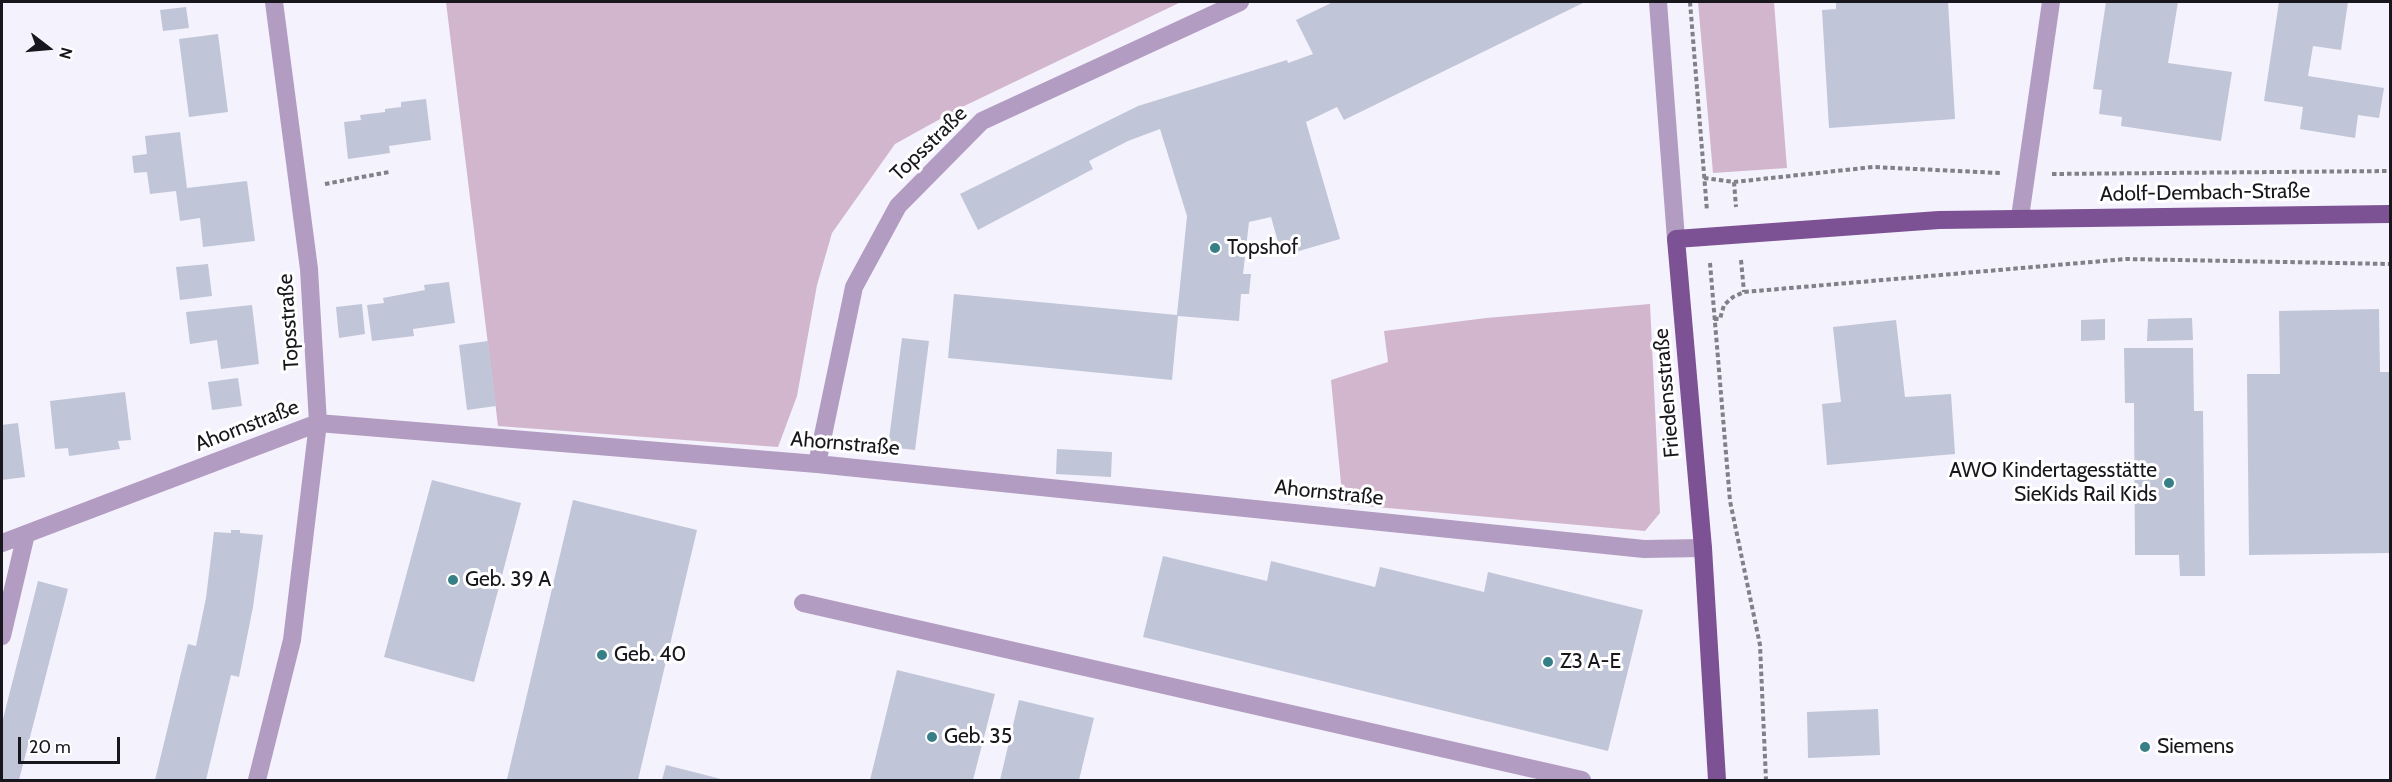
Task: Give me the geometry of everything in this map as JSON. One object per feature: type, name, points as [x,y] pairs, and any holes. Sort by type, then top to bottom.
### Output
[{"type":"main road","name":"Adolf-Dembach-Straße","points":[[1676,239],[1940,220],[2020,217],[2391,214]]},
{"type":"main road","name":"Friedensstraße","points":[[1676,239],[1703,548],[1717,780]]},
{"type":"street","name":"Topsstraße","points":[[257,780],[292,640],[318,423],[309,269],[274,2]]},
{"type":"street","name":"Topsstraße","points":[[818,464],[854,287],[898,206],[982,121],[1240,2]]},
{"type":"street","name":"Friedensstraße","points":[[1658,2],[1676,239]]},
{"type":"street","points":[[2020,217],[2051,2]]},
{"type":"street","name":"Ahornstraße","points":[[2,543],[318,423],[818,464],[1644,549],[1703,548]]},
{"type":"street","points":[[2,636],[26,534]]},
{"type":"street","points":[[803,603],[1582,780]]},
{"type":"path","points":[[1690,2],[1704,178]]},
{"type":"path","points":[[298,189],[389,172]]},
{"type":"path","points":[[1766,780],[1760,645],[1730,501],[1714,319],[1720,319],[1724,305],[1733,297],[1744,292],[2126,259],[2391,264]]},
{"type":"shaded area","points":[[446,2],[1181,2],[960,108],[895,144],[832,233],[817,285],[797,396],[778,447],[498,426]]},
{"type":"shaded area","points":[[1698,2],[1774,2],[1787,168],[1713,173]]},
{"type":"shaded area","points":[[1650,304],[1660,513],[1645,531],[1343,504],[1331,380],[1388,362],[1384,331],[1486,318]]},
{"type":"building","points":[[1333,2],[1585,2],[1344,120],[1337,107],[1306,122],[1340,239],[1282,256],[1271,217],[1249,222],[1243,274],[1251,274],[1249,294],[1241,294],[1239,321],[1178,316],[1172,380],[948,358],[954,294],[1177,315],[1187,216],[1160,129],[1128,141],[1089,161],[1093,169],[978,230],[960,194],[1138,106],[1313,54],[1296,20]]},
{"type":"building","points":[[1836,2],[1948,2],[1955,119],[1829,128],[1822,10],[1836,9]]},
{"type":"building","points":[[2106,2],[2178,2],[2168,63],[2232,72],[2221,141],[2121,126],[2122,117],[2099,114],[2102,90],[2093,89]]},
{"type":"building","points":[[2279,2],[2348,2],[2341,50],[2313,46],[2308,76],[2384,88],[2379,118],[2358,115],[2355,138],[2300,129],[2303,107],[2264,101]]},
{"type":"building","points":[[186,7],[189,28],[163,31],[160,10]]},
{"type":"building","points":[[218,34],[228,112],[189,117],[179,39]]},
{"type":"building","points":[[426,99],[431,140],[389,146],[390,153],[348,159],[344,122],[361,120],[360,115],[385,112],[385,109],[401,107],[401,102]]},
{"type":"building","points":[[180,132],[187,188],[247,181],[255,241],[203,247],[200,218],[180,221],[176,191],[150,194],[147,172],[134,173],[132,156],[147,154],[145,136]]},
{"type":"building","points":[[208,264],[212,296],[180,300],[176,267]]},
{"type":"building","points":[[449,282],[455,323],[413,329],[414,336],[372,341],[367,305],[384,303],[383,298],[425,290],[424,285]]},
{"type":"building","points":[[362,304],[365,334],[339,338],[336,307]]},
{"type":"building","points":[[252,305],[259,364],[221,369],[217,340],[190,344],[186,312]]},
{"type":"building","points":[[2379,309],[2380,372],[2390,372],[2390,553],[2249,555],[2247,374],[2280,374],[2279,311]]},
{"type":"building","points":[[2192,318],[2193,340],[2147,341],[2148,319]]},
{"type":"building","points":[[2105,319],[2105,340],[2081,341],[2081,320]]},
{"type":"building","points":[[1896,320],[1905,397],[1951,394],[1955,454],[1827,465],[1822,404],[1841,402],[1833,327]]},
{"type":"building","points":[[902,338],[929,341],[915,450],[888,447]]},
{"type":"building","points":[[488,341],[496,406],[467,410],[459,345]]},
{"type":"building","name":"AWO Kindertagesstätte SieKids Rail Kids","points":[[2124,348],[2193,348],[2194,411],[2203,411],[2205,576],[2180,576],[2179,555],[2135,555],[2134,403],[2125,403]]},
{"type":"building","points":[[238,378],[242,406],[212,410],[208,382]]},
{"type":"building","points":[[125,392],[131,440],[118,441],[120,449],[69,456],[68,448],[55,449],[50,401]]},
{"type":"building","points":[[18,423],[25,477],[2,480],[2,425]]},
{"type":"building","points":[[1057,449],[1112,452],[1111,477],[1056,474]]},
{"type":"building","name":"Geb. 39 A","points":[[432,480],[521,503],[474,682],[384,657]]},
{"type":"building","name":"Geb. 40","points":[[573,500],[697,530],[638,780],[507,779]]},
{"type":"building","points":[[231,530],[263,535],[253,607],[239,677],[231,675],[206,780],[155,780],[188,644],[196,646],[206,598],[214,532],[231,533]]},
{"type":"building","points":[[1163,556],[1267,581],[1271,561],[1375,587],[1380,567],[1484,592],[1488,572],[1643,610],[1608,751],[1143,637]]},
{"type":"building","points":[[38,581],[68,589],[19,780],[2,780],[2,723]]},
{"type":"building","name":"Geb. 35","points":[[897,670],[995,694],[973,780],[870,780]]},
{"type":"building","points":[[1019,700],[1094,718],[1079,780],[1000,780]]},
{"type":"building","points":[[1878,709],[1880,755],[1808,758],[1807,712]]},
{"type":"building","points":[[666,765],[721,779],[662,780]]},
{"type":"place","name":"Topshof","points":[[1215,248]]},
{"type":"place","name":"AWO Kindertagesstätte SieKids Rail Kids","points":[[2169,483]]},
{"type":"place","name":"Geb. 39 A","points":[[453,580]]},
{"type":"place","name":"Geb. 40","points":[[602,655]]},
{"type":"place","name":"Z3 A-E","points":[[1548,662]]},
{"type":"place","name":"Geb. 35","points":[[932,737]]},
{"type":"place","name":"Siemens","points":[[2145,747]]}]
